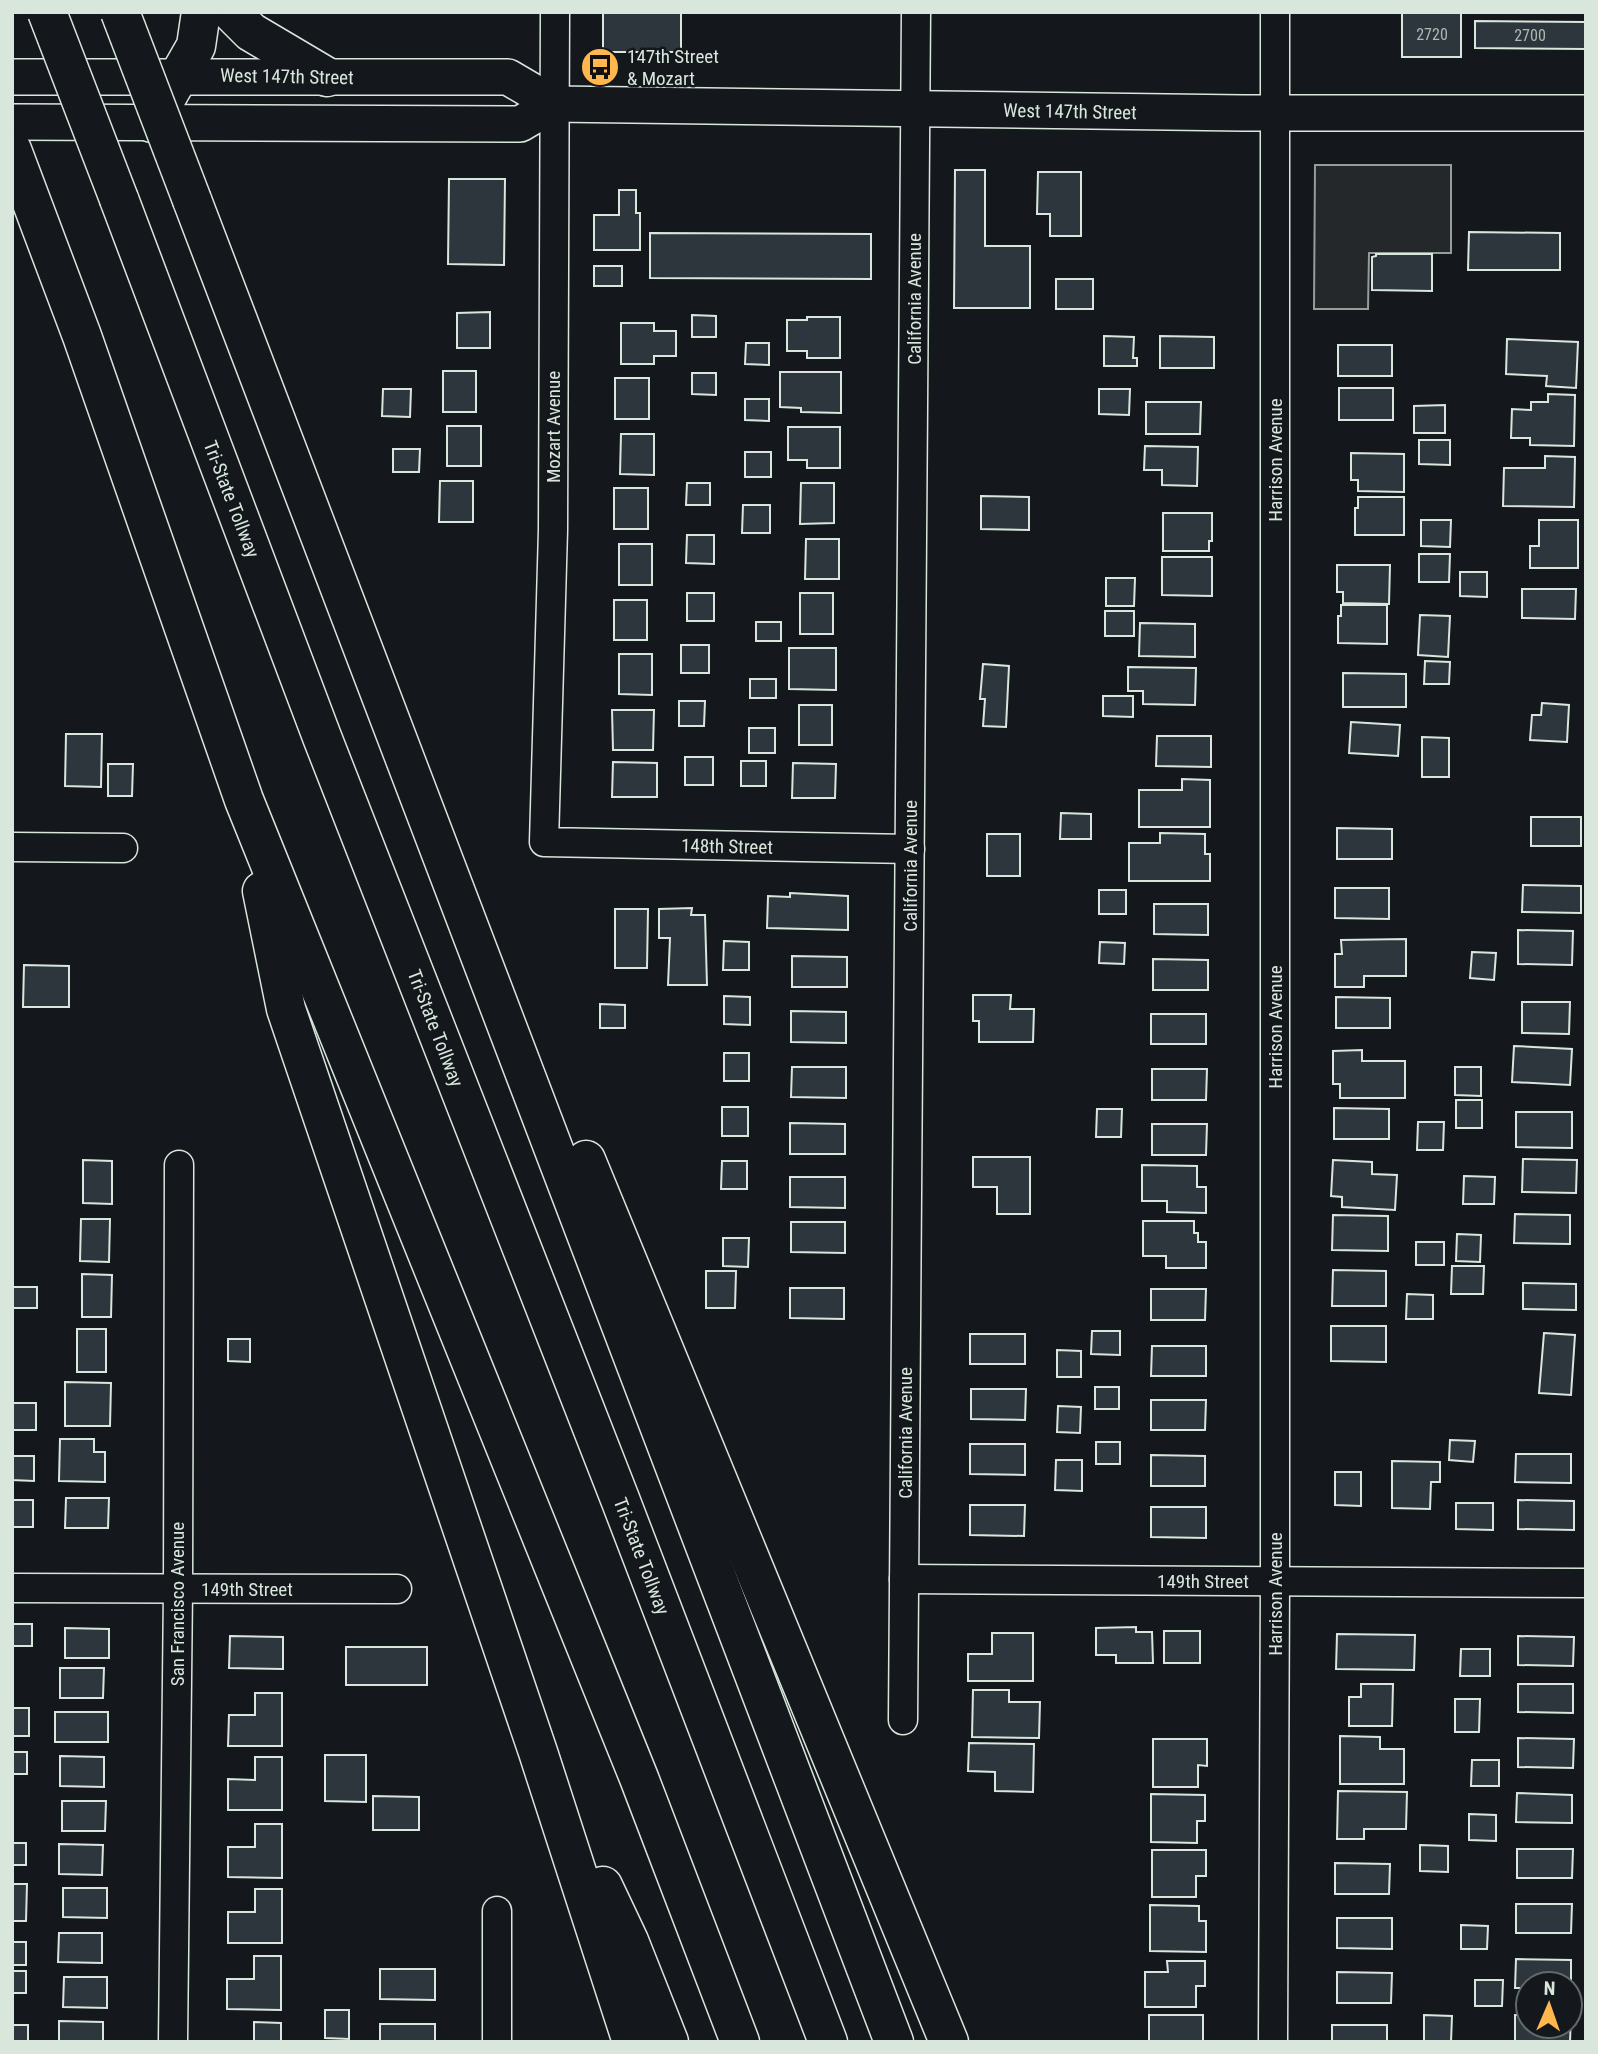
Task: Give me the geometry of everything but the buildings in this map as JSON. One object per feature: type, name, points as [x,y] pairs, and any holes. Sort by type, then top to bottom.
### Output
[{"type":"highway","name":"Tri-State Tollway","points":[[47,12],[327,750],[625,1511],[828,2042]]},
{"type":"highway","points":[[120,12],[894,2042]]},
{"type":"highway","points":[[152,123],[195,46],[201,12]]},
{"type":"highway","points":[[232,12],[251,32],[327,77]]},
{"type":"highway","points":[[12,150],[87,349],[244,800],[639,1778],[740,2042]]},
{"type":"highway","points":[[244,800],[286,1009],[538,1752],[632,2042]]},
{"type":"highway","points":[[470,925],[529,1021],[949,2042]]},
{"type":"highway","points":[[538,1752],[629,1941],[669,2042]]},
{"type":"main road","name":"West 147th Street","points":[[12,77],[508,77],[554,104],[1275,113],[1586,113]]},
{"type":"main road","points":[[12,122],[520,124],[554,104]]},
{"type":"street","name":"Mozart Avenue","points":[[544,842],[553,530],[555,12]]},
{"type":"street","name":"California Avenue","points":[[903,1720],[916,12]]},
{"type":"street","name":"Harrison Avenue","points":[[1273,2042],[1275,12]]},
{"type":"street","name":"148th Street","points":[[544,842],[910,849]]},
{"type":"street","points":[[12,847],[123,848]]},
{"type":"street","name":"San Francisco Avenue","points":[[173,2042],[178,1589],[178,1165]]},
{"type":"street","name":"149th Street","points":[[904,1579],[1586,1583]]},
{"type":"street","name":"149th Street","points":[[12,1588],[397,1589]]},
{"type":"street","points":[[497,1911],[497,2042]]},
{"type":"shaded area","points":[[1315,165],[1451,165],[1451,253],[1369,253],[1368,309],[1314,309]]},
{"type":"place","name":"147th Street & Mozart","points":[[600,67]]}]
